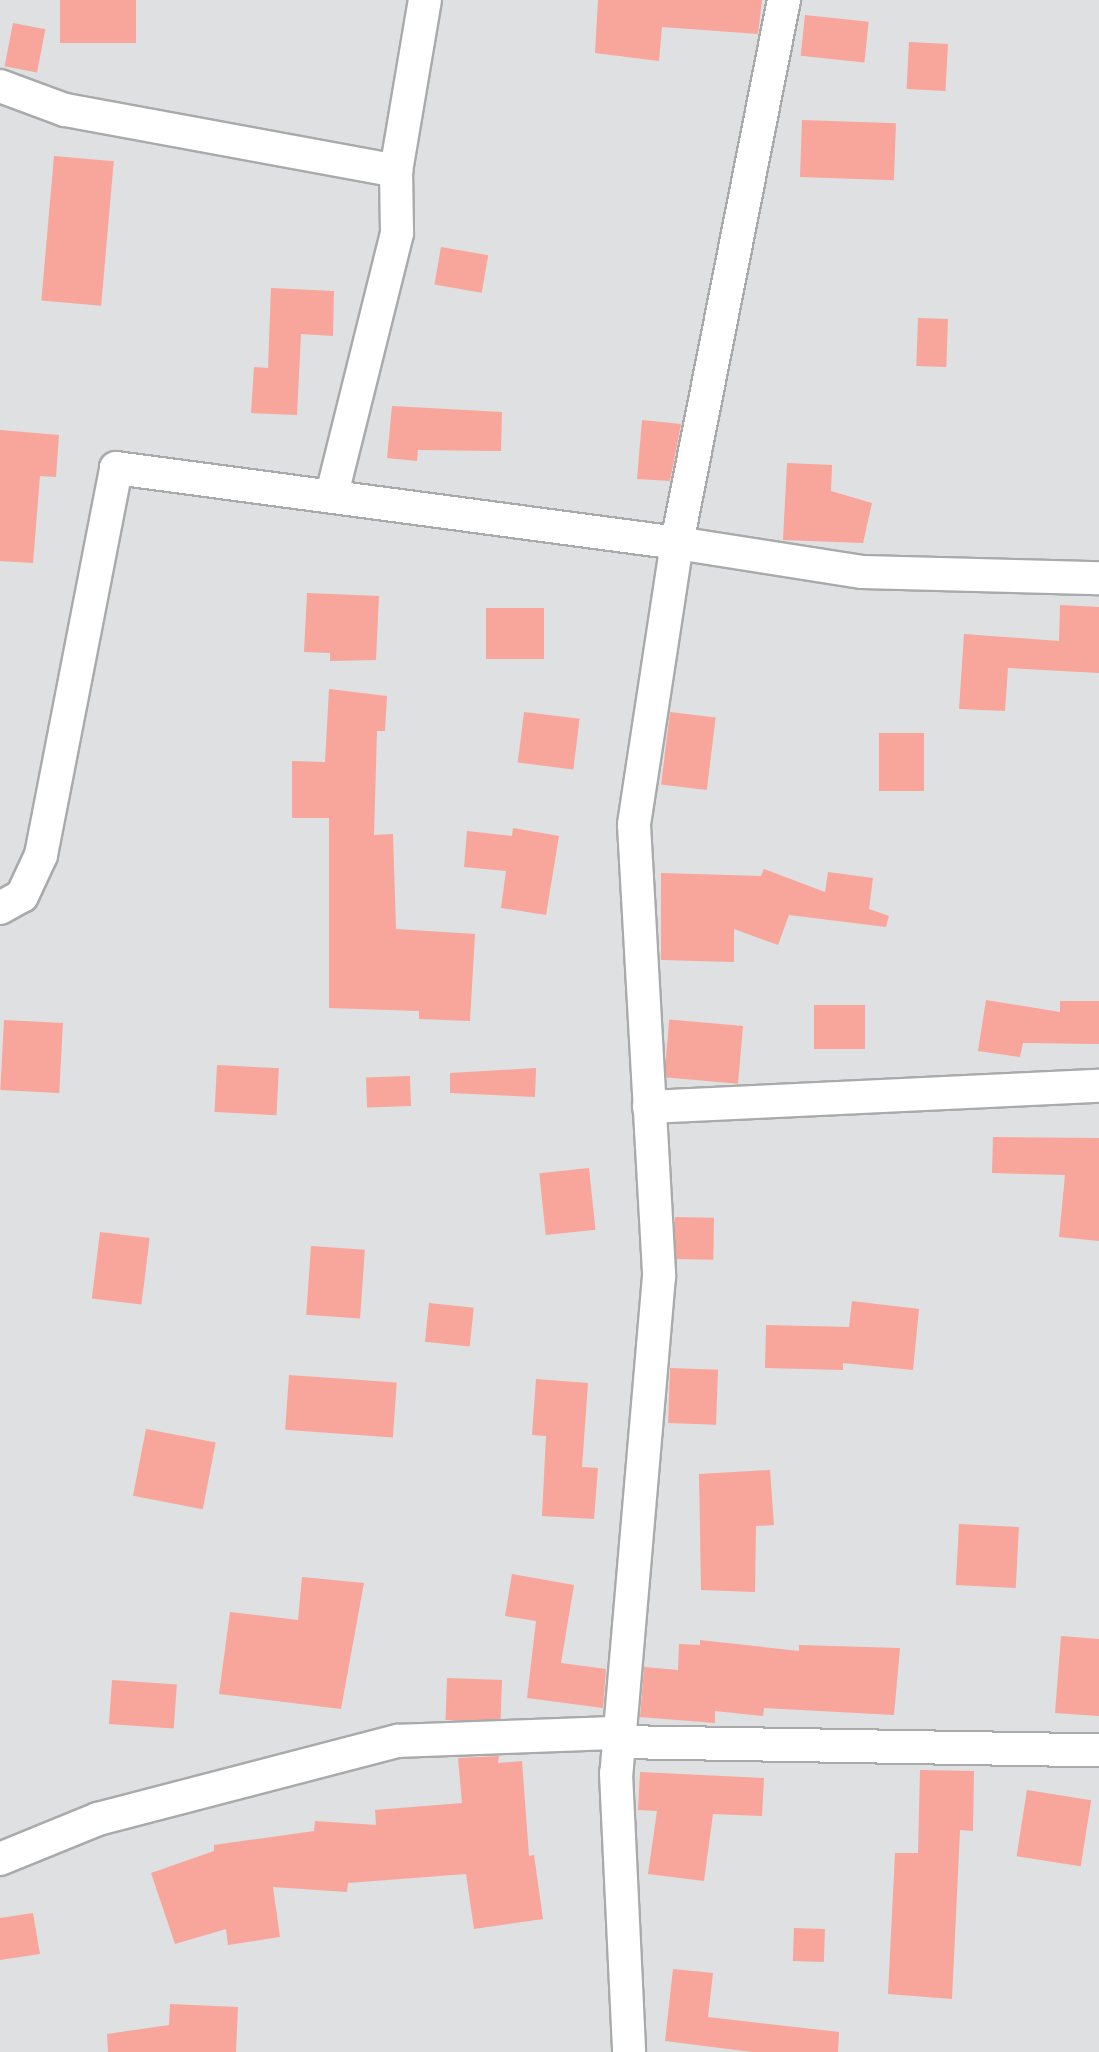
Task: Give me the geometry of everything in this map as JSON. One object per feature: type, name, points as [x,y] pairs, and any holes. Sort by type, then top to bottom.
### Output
[{"type":"street","points":[[332,494],[397,233],[396,171],[425,0]]},
{"type":"street","points":[[629,2052],[618,1738],[659,1276],[634,825],[677,543],[784,0]]},
{"type":"street","points":[[0,86],[65,110],[396,171]]},
{"type":"street","points":[[0,908],[22,896],[41,855],[116,468],[332,494],[863,572],[1099,578]]},
{"type":"street","points":[[649,1107],[1099,1086]]},
{"type":"street","points":[[0,1859],[98,1819],[398,1741],[618,1738],[1099,1750]]},
{"type":"building","points":[[60,0],[136,0],[136,43],[60,43]]},
{"type":"building","points":[[598,0],[762,0],[758,34],[662,27],[659,61],[595,53]]},
{"type":"building","points":[[805,15],[869,22],[864,62],[801,56]]},
{"type":"building","points":[[13,23],[45,29],[37,72],[5,66]]},
{"type":"building","points":[[909,42],[948,44],[945,91],[907,89]]},
{"type":"building","points":[[802,120],[896,123],[894,180],[800,177]]},
{"type":"building","points":[[54,156],[114,161],[101,306],[41,300]]},
{"type":"building","points":[[441,247],[488,255],[482,293],[434,284]]},
{"type":"building","points":[[271,288],[334,291],[333,336],[301,334],[297,415],[251,413],[254,367],[268,368]]},
{"type":"building","points":[[918,318],[948,319],[946,367],[916,366]]},
{"type":"building","points":[[392,406],[502,412],[501,451],[418,450],[417,461],[387,458]]},
{"type":"building","points":[[642,420],[681,424],[670,481],[637,479]]},
{"type":"building","points":[[0,430],[59,435],[56,477],[40,476],[33,563],[0,561]]},
{"type":"building","points":[[787,463],[832,465],[831,491],[872,503],[863,543],[783,540]]},
{"type":"building","points":[[307,593],[379,596],[376,660],[330,661],[330,653],[304,652]]},
{"type":"building","points":[[1060,605],[1099,607],[1099,673],[1008,668],[1005,711],[959,709],[964,634],[1059,641]]},
{"type":"building","points":[[486,608],[544,608],[544,659],[486,659]]},
{"type":"building","points":[[329,689],[387,696],[385,731],[377,731],[374,835],[393,834],[396,929],[475,934],[470,1021],[419,1019],[419,1011],[329,1008],[329,818],[292,818],[292,761],[325,762]]},
{"type":"building","points":[[524,712],[580,719],[573,769],[518,763]]},
{"type":"building","points":[[670,712],[716,718],[707,790],[661,784]]},
{"type":"building","points":[[879,733],[924,733],[924,791],[879,791]]},
{"type":"building","points":[[513,828],[559,836],[546,915],[501,908],[506,871],[464,867],[467,831],[512,836]]},
{"type":"building","points":[[764,869],[825,892],[828,872],[873,878],[869,909],[889,916],[886,927],[789,915],[778,945],[734,929],[734,962],[661,960],[661,873],[761,876]]},
{"type":"building","points":[[986,1000],[1060,1012],[1060,1001],[1099,1001],[1099,1044],[1023,1043],[1020,1057],[978,1051]]},
{"type":"building","points":[[814,1005],[865,1005],[865,1049],[814,1049]]},
{"type":"building","points":[[4,1020],[63,1023],[59,1093],[0,1090]]},
{"type":"building","points":[[669,1020],[743,1026],[738,1084],[664,1077]]},
{"type":"building","points":[[217,1065],[279,1068],[276,1115],[215,1112]]},
{"type":"building","points":[[536,1068],[535,1097],[450,1093],[450,1073]]},
{"type":"building","points":[[410,1076],[411,1106],[367,1108],[366,1078]]},
{"type":"building","points":[[993,1137],[1099,1138],[1099,1241],[1059,1237],[1065,1175],[992,1173]]},
{"type":"building","points":[[589,1168],[595,1230],[546,1235],[539,1173]]},
{"type":"building","points":[[675,1217],[714,1218],[713,1260],[674,1259]]},
{"type":"building","points":[[100,1232],[150,1238],[141,1305],[92,1299]]},
{"type":"building","points":[[311,1246],[365,1250],[360,1319],[306,1315]]},
{"type":"building","points":[[852,1301],[919,1309],[913,1370],[843,1363],[843,1370],[765,1368],[766,1325],[849,1327]]},
{"type":"building","points":[[429,1303],[474,1308],[470,1346],[425,1342]]},
{"type":"building","points":[[670,1368],[718,1370],[716,1425],[668,1423]]},
{"type":"building","points":[[289,1375],[397,1383],[393,1437],[285,1430]]},
{"type":"building","points":[[536,1379],[588,1383],[582,1467],[598,1468],[594,1519],[542,1516],[546,1436],[532,1435]]},
{"type":"building","points":[[146,1429],[216,1443],[203,1509],[133,1496]]},
{"type":"building","points":[[770,1470],[774,1525],[756,1526],[755,1592],[701,1590],[699,1474]]},
{"type":"building","points":[[959,1524],[1019,1527],[1016,1588],[956,1585]]},
{"type":"building","points":[[512,1574],[574,1585],[561,1663],[606,1669],[603,1708],[527,1698],[536,1621],[505,1616]]},
{"type":"building","points":[[302,1577],[364,1583],[341,1709],[219,1694],[230,1612],[298,1620]]},
{"type":"building","points":[[1061,1636],[1099,1639],[1099,1716],[1055,1713]]},
{"type":"building","points":[[700,1640],[799,1651],[799,1645],[900,1648],[894,1715],[764,1708],[763,1716],[715,1711],[715,1723],[640,1717],[644,1667],[678,1670],[679,1644],[700,1645]]},
{"type":"building","points":[[447,1678],[502,1680],[501,1722],[446,1720]]},
{"type":"building","points":[[112,1680],[177,1685],[174,1728],[109,1724]]},
{"type":"building","points":[[499,1756],[498,1763],[522,1761],[529,1856],[534,1855],[543,1919],[474,1929],[466,1874],[348,1883],[347,1892],[273,1887],[280,1937],[228,1945],[226,1929],[175,1944],[151,1873],[214,1851],[214,1845],[314,1831],[315,1821],[376,1825],[375,1810],[462,1803],[458,1758]]},
{"type":"building","points":[[920,1770],[974,1771],[973,1831],[960,1830],[952,1999],[888,1994],[895,1853],[918,1853]]},
{"type":"building","points":[[640,1772],[764,1778],[762,1816],[713,1814],[704,1881],[648,1874],[657,1811],[638,1810]]},
{"type":"building","points":[[1027,1790],[1091,1800],[1081,1866],[1017,1856]]},
{"type":"building","points":[[33,1913],[40,1954],[0,1960],[0,1918]]},
{"type":"building","points":[[794,1928],[825,1929],[824,1962],[793,1961]]},
{"type":"building","points":[[673,1969],[713,1973],[708,2017],[839,2032],[838,2052],[752,2052],[665,2041]]},
{"type":"building","points":[[170,2004],[238,2007],[236,2052],[108,2052],[107,2034],[169,2025]]}]
